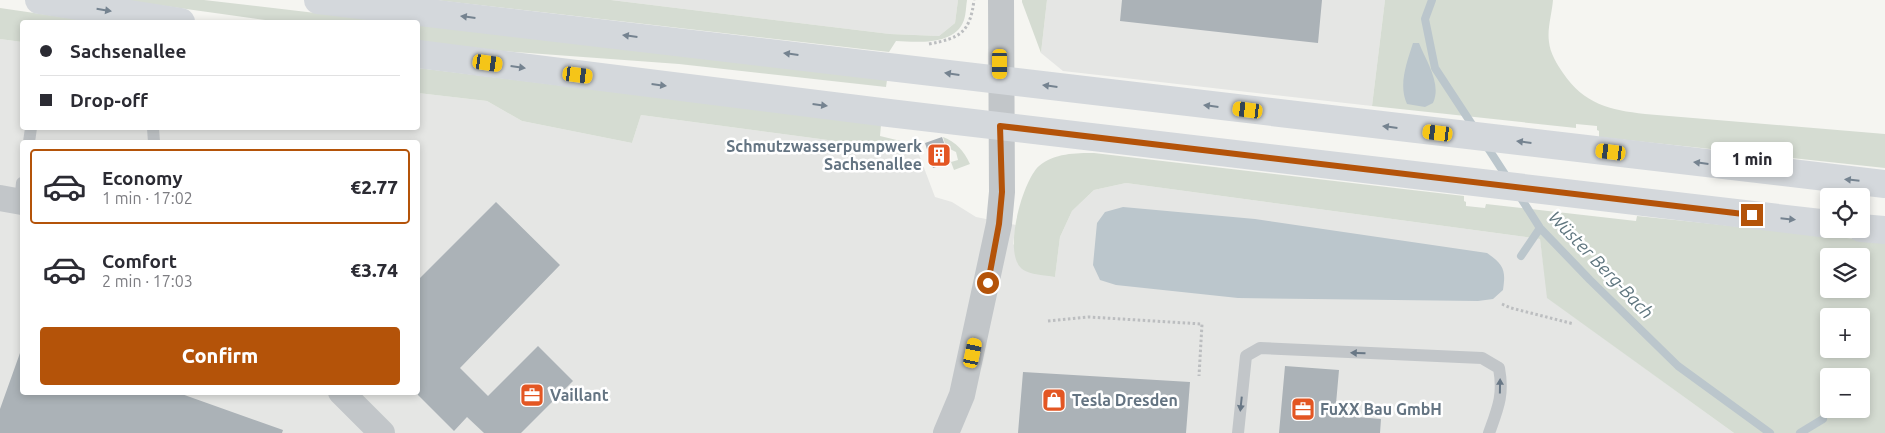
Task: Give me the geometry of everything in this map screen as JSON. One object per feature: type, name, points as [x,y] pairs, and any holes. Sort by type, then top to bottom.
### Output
[{"type":"main road","points":[[39,0],[168,20]]},
{"type":"main road","points":[[318,0],[894,66],[1438,133],[1885,184]]},
{"type":"main road","points":[[420,54],[558,73],[1820,223]]},
{"type":"main road","points":[[1870,229],[1885,230]]},
{"type":"street","points":[[946,433],[962,395],[999,224],[1002,192],[1000,126],[1001,0]]},
{"type":"street","points":[[344,395],[382,433]]},
{"type":"lane","points":[[1238,433],[1246,356],[1260,348],[1482,358],[1499,368],[1502,384],[1498,407],[1489,433]]},
{"type":"path","points":[[924,45],[949,40],[964,31],[972,16],[974,0]]},
{"type":"path","points":[[1502,304],[1574,324]]},
{"type":"path","points":[[1048,321],[1089,317],[1202,324],[1200,376]]},
{"type":"shaded area","points":[[122,0],[204,0],[375,20],[266,20]]},
{"type":"shaded area","points":[[435,0],[611,0],[890,34],[939,36],[955,23],[958,0],[967,0],[964,20],[953,34],[934,41],[896,41],[889,52]]},
{"type":"shaded area","points":[[611,0],[958,0],[955,23],[939,36],[890,34]]},
{"type":"shaded area","points":[[1022,0],[1047,0],[1041,53],[1022,2]]},
{"type":"shaded area","points":[[1047,0],[1385,0],[1372,106],[1063,71],[1041,53]]},
{"type":"shaded area","points":[[1385,0],[1553,0],[1549,26],[1552,54],[1571,83],[1589,99],[1620,110],[1645,114],[1885,134],[1885,168],[1599,137],[1597,126],[1576,124],[1576,128],[1372,106]]},
{"type":"shaded area","points":[[0,8],[82,20],[20,20],[20,42],[0,39]]},
{"type":"shaded area","points":[[420,25],[887,80],[886,87],[679,64],[502,51],[420,41]]},
{"type":"shaded area","points":[[0,39],[20,42],[20,130],[420,130],[420,93],[487,101],[522,121],[632,143],[641,115],[918,152],[935,197],[952,202],[976,217],[1016,225],[1013,244],[1055,277],[1060,237],[1072,211],[1094,190],[1126,183],[1540,239],[1548,298],[1734,433],[0,433]]},
{"type":"shaded area","points":[[1413,43],[1419,43],[1429,65],[1436,88],[1433,103],[1425,107],[1407,104],[1404,97],[1404,74]]},
{"type":"shaded area","points":[[420,68],[881,125],[880,136],[909,143],[918,152],[641,115],[632,143],[522,121],[487,101],[420,93]]},
{"type":"shaded area","points":[[943,137],[959,148],[970,164],[954,170],[951,162],[958,160],[956,152],[946,147]]},
{"type":"shaded area","points":[[1094,153],[1464,196],[1466,206],[1485,208],[1486,204],[1636,221],[1637,216],[1820,235],[1820,238],[1847,238],[1885,242],[1885,433],[1734,433],[1547,298],[1540,239],[1126,183],[1094,190],[1072,211],[1060,237],[1055,277],[1033,274],[1022,269],[1016,261],[1014,233],[1021,201],[1033,174],[1039,166],[1051,158]]},
{"type":"shaded area","points":[[1123,207],[1255,219],[1487,253],[1502,268],[1504,273],[1503,290],[1493,299],[1478,301],[1238,298],[1116,285],[1100,280],[1093,265],[1097,223],[1105,212]]},
{"type":"building","points":[[1122,0],[1322,0],[1318,43],[1120,21]]},
{"type":"building","name":"Schmutzwasserpumpwerk Sachsenallee","points":[[942,137],[951,162],[933,168],[925,143]]},
{"type":"building","points":[[496,202],[560,265],[460,368],[488,396],[538,346],[573,381],[521,433],[484,433],[467,417],[454,431],[418,395],[420,395],[420,278]]},
{"type":"building","points":[[20,353],[20,395],[184,395],[283,430],[282,433],[0,433],[0,409]]},
{"type":"building","points":[[1285,366],[1339,370],[1335,415],[1381,419],[1380,433],[1279,433]]},
{"type":"building","points":[[1023,372],[1190,382],[1186,433],[1018,433]]},
{"type":"waterway","name":"Wüster Berg-Bach","points":[[1432,0],[1425,19],[1435,68],[1475,129]]},
{"type":"waterway","name":"Wüster Berg-Bach","points":[[1486,145],[1508,179]]},
{"type":"waterway","name":"Wüster Berg-Bach","points":[[1519,195],[1540,228],[1678,366],[1770,433]]},
{"type":"waterway","points":[[1521,256],[1540,228]]},
{"type":"waterway","points":[[1800,433],[1823,419]]},
{"type":"place","name":"Schmutzwasserpumpwerk Sachsenallee","points":[[939,155]]},
{"type":"place","name":"Vaillant","points":[[532,395]]},
{"type":"place","name":"Tesla Dresden","points":[[1054,400]]},
{"type":"place","name":"FuXX Bau GmbH","points":[[1303,409]]},
{"type":"route","points":[[988,283],[999,224],[1002,192],[1000,126],[1752,215]]}]
